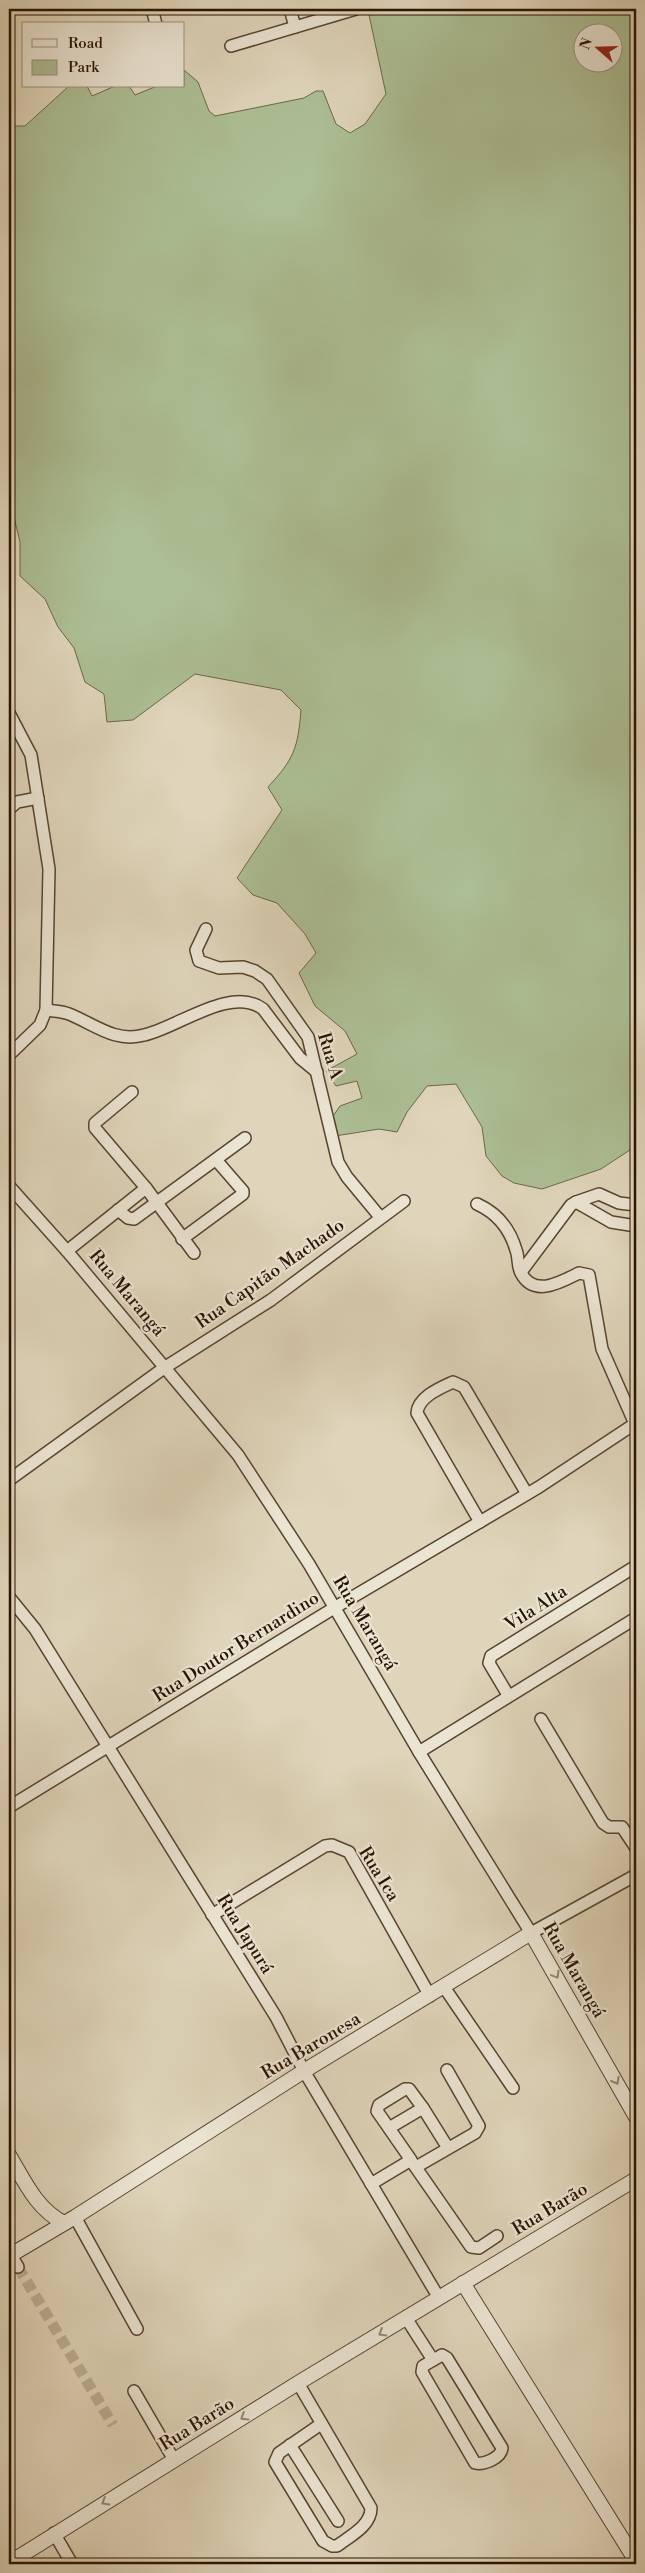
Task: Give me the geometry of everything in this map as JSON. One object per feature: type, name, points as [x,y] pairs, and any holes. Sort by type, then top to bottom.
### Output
[{"type":"street","points":[[152,9],[155,22]]},
{"type":"street","points":[[290,9],[295,27]]},
{"type":"street","points":[[231,46],[356,9]]},
{"type":"street","points":[[9,713],[31,755],[49,868],[46,1010],[40,1025],[9,1055]]},
{"type":"street","points":[[9,809],[17,802],[38,798]]},
{"type":"street","name":"Rua A","points":[[206,929],[196,950],[199,961],[220,968],[243,966],[267,979],[308,1037],[338,1162],[347,1178],[380,1217]]},
{"type":"street","points":[[46,1010],[68,1013],[108,1034],[144,1036],[197,1013],[244,1001],[256,1004],[263,1009],[300,1058],[316,1072]]},
{"type":"street","points":[[132,1092],[94,1125],[157,1202],[194,1253]]},
{"type":"street","points":[[118,1210],[128,1218],[134,1218],[217,1161],[245,1138]]},
{"type":"street","points":[[182,1239],[243,1194],[243,1191],[217,1161]]},
{"type":"street","name":"Rua Marangá","points":[[9,1186],[67,1250],[238,1455],[334,1608],[531,1933],[636,2117]]},
{"type":"street","points":[[67,1250],[146,1188]]},
{"type":"street","points":[[520,1272],[571,1205],[576,1202],[599,1194],[619,1203],[636,1205]]},
{"type":"street","name":"Rua Capitão Machado","points":[[9,1480],[164,1368],[270,1300],[404,1201]]},
{"type":"street","points":[[576,1202],[610,1222],[636,1226]]},
{"type":"street","points":[[477,1204],[497,1216],[505,1225],[516,1250],[520,1272],[528,1280],[541,1287],[557,1284],[579,1273],[589,1275],[602,1349],[635,1424]]},
{"type":"street","points":[[480,1522],[417,1413],[421,1402],[437,1390],[453,1382],[464,1387],[527,1494]]},
{"type":"street","name":"Rua Doutor Bernardino","points":[[9,1807],[334,1608],[527,1494],[635,1424]]},
{"type":"street","name":"Vila Alta","points":[[508,1695],[490,1663],[491,1656],[636,1566]]},
{"type":"street","name":"Rua Japurá","points":[[9,1597],[35,1629],[276,2017],[304,2071],[439,2298]]},
{"type":"street","points":[[420,1752],[508,1695],[636,1618]]},
{"type":"street","points":[[541,1719],[603,1823],[609,1827],[622,1827],[636,1848]]},
{"type":"street","name":"Rua Ica","points":[[212,1915],[325,1846],[340,1847],[349,1852],[430,1996]]},
{"type":"street","name":"Rua Baronesa","points":[[10,2255],[69,2220],[304,2071],[444,1988],[531,1933],[636,1875]]},
{"type":"street","points":[[444,1988],[513,2088]]},
{"type":"street","points":[[371,2184],[448,2148],[475,2133],[479,2124],[447,2070]]},
{"type":"street","points":[[448,2148],[409,2089],[405,2089],[378,2108],[389,2128],[471,2247],[479,2248],[497,2236]]},
{"type":"street","points":[[389,2128],[423,2108]]},
{"type":"street","points":[[9,2155],[39,2205],[51,2217],[69,2220],[137,2329]]},
{"type":"street","name":"Rua Barão","points":[[9,2563],[54,2533],[298,2383],[636,2179]]},
{"type":"street","points":[[39,2205],[42,2220],[39,2238]]},
{"type":"street","points":[[10,2255],[18,2267]]},
{"type":"street","points":[[464,2283],[636,2561]]},
{"type":"street","points":[[406,2318],[433,2360]]},
{"type":"street","points":[[442,2355],[447,2358],[502,2448],[500,2454],[483,2463],[475,2463],[422,2372],[423,2366],[433,2360],[442,2355]]},
{"type":"street","points":[[298,2383],[371,2508],[371,2514],[365,2524],[337,2546],[327,2545],[323,2541],[275,2462],[278,2453],[321,2424]]},
{"type":"street","points":[[134,2391],[174,2460]]},
{"type":"street","points":[[290,2445],[338,2521]]},
{"type":"street","points":[[54,2533],[72,2564]]},
{"type":"green space","points":[[386,9],[636,9],[636,1151],[630,1150],[601,1169],[542,1189],[514,1183],[502,1176],[486,1156],[482,1127],[456,1084],[427,1086],[407,1112],[397,1132],[379,1129],[335,1136],[331,1119],[340,1106],[362,1098],[357,1081],[336,1086],[326,1071],[357,1054],[345,1031],[315,1006],[299,973],[316,953],[305,934],[277,903],[253,895],[237,878],[282,810],[268,787],[284,769],[293,752],[298,734],[301,710],[281,690],[195,674],[133,720],[107,722],[104,694],[85,682],[74,648],[58,627],[45,599],[20,576],[20,542],[9,497],[9,126],[25,126],[67,88],[88,88],[92,96],[110,88],[130,88],[135,95],[152,88],[185,88],[185,71],[198,82],[209,111],[215,116],[304,98],[316,91],[323,91],[336,124],[350,133],[365,124],[386,94],[369,15]]},
{"type":"tunnel","points":[[18,2267],[113,2425]]}]
